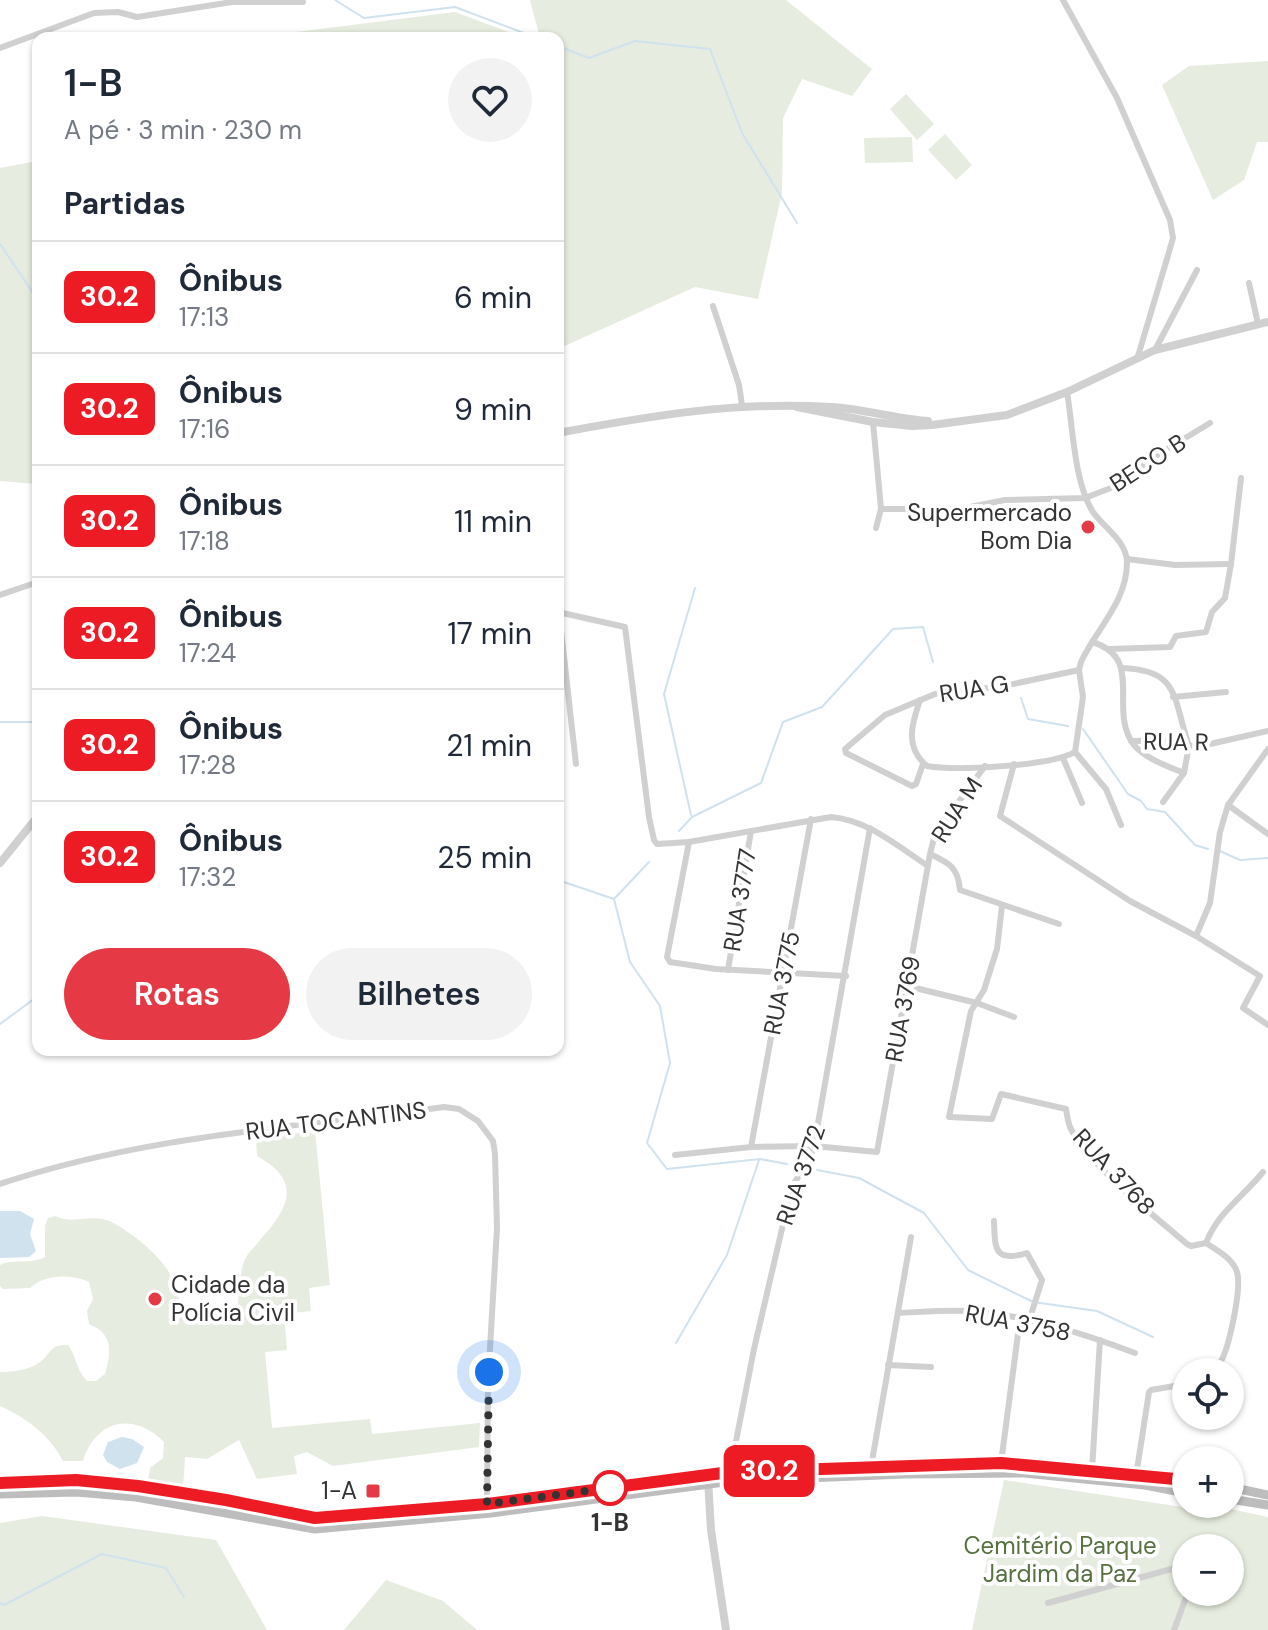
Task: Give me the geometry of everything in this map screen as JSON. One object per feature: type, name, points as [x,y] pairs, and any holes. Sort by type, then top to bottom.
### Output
[{"type":"main road","points":[[0,1494],[76,1492],[136,1497],[315,1529],[491,1513],[708,1479],[730,1472],[1001,1463],[1172,1479]]},
{"type":"main road","points":[[0,1483],[76,1480],[138,1486],[315,1518],[487,1504],[708,1479],[1001,1472],[1172,1490]]},
{"type":"main road","points":[[1244,1490],[1268,1495]]},
{"type":"main road","points":[[1244,1501],[1268,1505]]},
{"type":"street","points":[[1063,0],[1117,98],[1170,220],[1173,238],[1138,356]]},
{"type":"street","points":[[43,32],[94,13],[118,12],[137,17],[232,2],[303,2]]},
{"type":"street","points":[[0,48],[32,36]]},
{"type":"street","points":[[1155,350],[1197,270]]},
{"type":"street","points":[[1249,283],[1258,324]]},
{"type":"street","points":[[713,306],[739,385],[742,405]]},
{"type":"street","points":[[797,407],[873,422],[912,426],[1007,415],[1067,392],[1138,356],[1268,322]]},
{"type":"street","points":[[1067,392],[1085,498],[1095,515],[1116,538],[1127,559],[1119,600],[1092,642],[1079,670],[1083,697],[1075,752],[1106,789],[1121,825]]},
{"type":"street","points":[[564,432],[699,409],[742,405],[831,406],[953,422]]},
{"type":"street","points":[[873,411],[868,417],[873,422],[881,509],[876,528]]},
{"type":"street","name":"BECO B","points":[[1085,498],[1121,484],[1149,460],[1210,423]]},
{"type":"street","points":[[1092,642],[1110,649],[1170,647],[1176,636],[1206,632],[1212,612],[1225,598],[1241,478]]},
{"type":"street","points":[[881,509],[960,509],[1005,500],[1085,498]]},
{"type":"street","points":[[1127,559],[1175,565],[1231,564]]},
{"type":"street","points":[[0,595],[32,584]]},
{"type":"street","points":[[564,613],[625,627],[654,840],[662,845],[689,842],[831,817],[851,819],[870,828],[928,866]]},
{"type":"street","points":[[1110,649],[1122,668],[1124,711],[1131,741],[1151,758],[1184,773]]},
{"type":"street","points":[[564,657],[576,764]]},
{"type":"street","points":[[1122,668],[1151,671],[1161,676],[1173,697],[1188,743],[1184,773],[1163,802]]},
{"type":"street","name":"RUA G","points":[[923,764],[916,784],[912,786],[845,751],[851,742],[876,722],[935,694],[1004,686],[1079,670]]},
{"type":"street","points":[[1173,697],[1226,692]]},
{"type":"street","points":[[920,700],[910,730],[923,764],[933,767],[1014,764],[1063,758],[1075,752]]},
{"type":"street","name":"RUA R","points":[[1131,741],[1188,743],[1243,738],[1268,731]]},
{"type":"street","points":[[1196,936],[1210,903],[1220,832],[1228,805],[1268,749]]},
{"type":"street","points":[[1063,758],[1082,803]]},
{"type":"street","points":[[1014,764],[1000,816],[1130,901],[1196,936],[1260,976]]},
{"type":"street","name":"RUA M","points":[[928,866],[935,834],[985,766]]},
{"type":"street","points":[[1228,805],[1268,834]]},
{"type":"street","name":"RUA 3775","points":[[751,1147],[811,819]]},
{"type":"street","points":[[0,863],[32,823]]},
{"type":"street","name":"RUA 3772","points":[[730,1472],[754,1349],[792,1186],[810,1160],[814,1146],[870,828]]},
{"type":"street","name":"RUA 3777","points":[[728,970],[751,831]]},
{"type":"street","points":[[689,842],[668,960],[728,970],[846,976]]},
{"type":"street","points":[[930,854],[953,865],[958,872],[960,890],[1059,924]]},
{"type":"street","name":"RUA 3769","points":[[814,1146],[877,1152],[928,866]]},
{"type":"street","points":[[977,1003],[997,949],[1002,906]]},
{"type":"street","points":[[1268,972],[1260,976],[1243,1008],[1268,1025]]},
{"type":"street","points":[[907,986],[977,1003],[1014,1017]]},
{"type":"street","name":"RUA 3768","points":[[977,1003],[971,1011],[963,1039],[949,1117],[992,1119],[1001,1094],[1066,1109],[1070,1127],[1077,1139],[1133,1199],[1187,1244],[1196,1246],[1206,1243]]},
{"type":"street","name":"RUA TOCANTINS","points":[[0,1184],[53,1166],[198,1139],[444,1107],[470,1114],[493,1141],[495,1154],[497,1228],[488,1383],[487,1504]]},
{"type":"street","points":[[675,1155],[751,1147],[814,1146]]},
{"type":"street","points":[[1221,1358],[1236,1309],[1237,1271],[1231,1262],[1206,1243],[1214,1222],[1247,1192],[1263,1172]]},
{"type":"street","points":[[994,1221],[995,1245],[999,1254],[1006,1257],[1027,1253],[1042,1280],[1029,1321]]},
{"type":"street","points":[[871,1467],[911,1237]]},
{"type":"street","name":"RUA 3758","points":[[898,1313],[967,1311],[1020,1319],[1100,1340],[1135,1353]]},
{"type":"street","points":[[1001,1463],[1020,1319]]},
{"type":"street","points":[[1092,1470],[1100,1340]]},
{"type":"street","points":[[888,1365],[931,1367]]},
{"type":"street","points":[[1136,1476],[1149,1392],[1172,1387]]},
{"type":"street","points":[[708,1479],[711,1530],[726,1630]]},
{"type":"street","points":[[1048,1603],[1172,1569]]},
{"type":"street","points":[[1174,1630],[1183,1606]]},
{"type":"green space","points":[[530,0],[786,0],[872,69],[852,96],[802,79],[783,118],[782,193],[758,299],[695,287],[564,346],[564,32],[538,32]]},
{"type":"green space","points":[[455,12],[509,32],[297,32]]},
{"type":"green space","points":[[1268,61],[1268,142],[1257,142],[1244,180],[1213,200],[1162,85],[1189,66]]},
{"type":"green space","points":[[906,94],[934,124],[917,140],[890,109]]},
{"type":"green space","points":[[945,134],[972,165],[956,180],[928,150]]},
{"type":"green space","points":[[912,137],[913,162],[865,163],[864,138]]},
{"type":"green space","points":[[32,162],[32,484],[0,481],[0,168]]},
{"type":"green space","points":[[315,1131],[330,1285],[309,1288],[311,1311],[284,1314],[287,1350],[265,1352],[272,1428],[370,1419],[372,1434],[480,1423],[479,1447],[333,1466],[307,1452],[294,1456],[297,1474],[257,1479],[239,1440],[207,1459],[185,1457],[183,1487],[148,1481],[150,1468],[163,1458],[164,1442],[141,1426],[117,1424],[97,1436],[83,1461],[63,1461],[36,1428],[0,1406],[0,1372],[31,1367],[57,1346],[68,1345],[87,1381],[96,1381],[105,1374],[109,1344],[103,1333],[89,1324],[87,1311],[93,1299],[89,1282],[58,1277],[43,1280],[30,1288],[3,1289],[0,1286],[0,1265],[45,1257],[48,1218],[99,1219],[115,1224],[160,1260],[172,1277],[179,1298],[191,1312],[221,1320],[237,1309],[245,1259],[279,1216],[287,1195],[281,1175],[257,1156],[256,1139]]},
{"type":"green space","name":"Cemitério Parque Jardim da Paz","points":[[1004,1480],[1172,1505],[1172,1518],[1244,1518],[1244,1512],[1268,1517],[1268,1630],[972,1630]]},
{"type":"green space","points":[[42,1516],[216,1540],[267,1630],[0,1630],[0,1523]]},
{"type":"green space","points":[[386,1580],[443,1601],[477,1630],[344,1630]]},
{"type":"water","points":[[0,1211],[20,1211],[34,1219],[30,1234],[36,1251],[29,1257],[0,1258]]},
{"type":"water","points":[[122,1437],[144,1447],[137,1463],[120,1469],[107,1462],[103,1455],[108,1442]]},
{"type":"waterway","points":[[335,0],[364,18],[455,7],[521,32]]},
{"type":"waterway","points":[[564,48],[589,58],[635,41],[710,49],[742,133],[797,223]]},
{"type":"waterway","points":[[0,244],[32,292]]},
{"type":"waterway","points":[[691,815],[664,694],[695,588]]},
{"type":"waterway","points":[[679,831],[692,817],[761,783],[783,722],[822,707],[893,629],[923,627],[933,662]]},
{"type":"waterway","points":[[1021,698],[1028,719],[1068,726]]},
{"type":"waterway","points":[[0,722],[32,722]]},
{"type":"waterway","points":[[1083,729],[1128,794],[1141,801],[1147,809],[1165,812],[1195,845],[1208,849]]},
{"type":"waterway","points":[[1220,851],[1240,860],[1268,858]]},
{"type":"waterway","points":[[564,882],[614,899],[649,862]]},
{"type":"waterway","points":[[614,899],[630,962],[660,1006],[670,1063],[647,1143],[667,1169],[760,1159],[787,1164]]},
{"type":"waterway","points":[[0,1024],[32,1000]]},
{"type":"waterway","points":[[676,1343],[727,1255],[759,1160]]},
{"type":"waterway","points":[[817,1170],[859,1178],[924,1213],[968,1270],[1033,1302],[1097,1311],[1153,1337]]},
{"type":"waterway","points":[[0,1603],[4,1605],[102,1554],[166,1568],[184,1597]]},
{"type":"bus line","name":"30.2","points":[[0,1483],[76,1480],[138,1486],[315,1518],[487,1504],[730,1472],[1001,1463],[1172,1479]]},
{"type":"place","name":"Supermercado Bom Dia","points":[[1088,527]]},
{"type":"place","name":"Cidade da Polícia Civil","points":[[155,1299]]},
{"type":"place","name":"1-B","points":[[610,1488]]},
{"type":"place","name":"1-A","points":[[373,1491]]},
{"type":"route","points":[[489,1372],[487,1504],[610,1488]]}]
